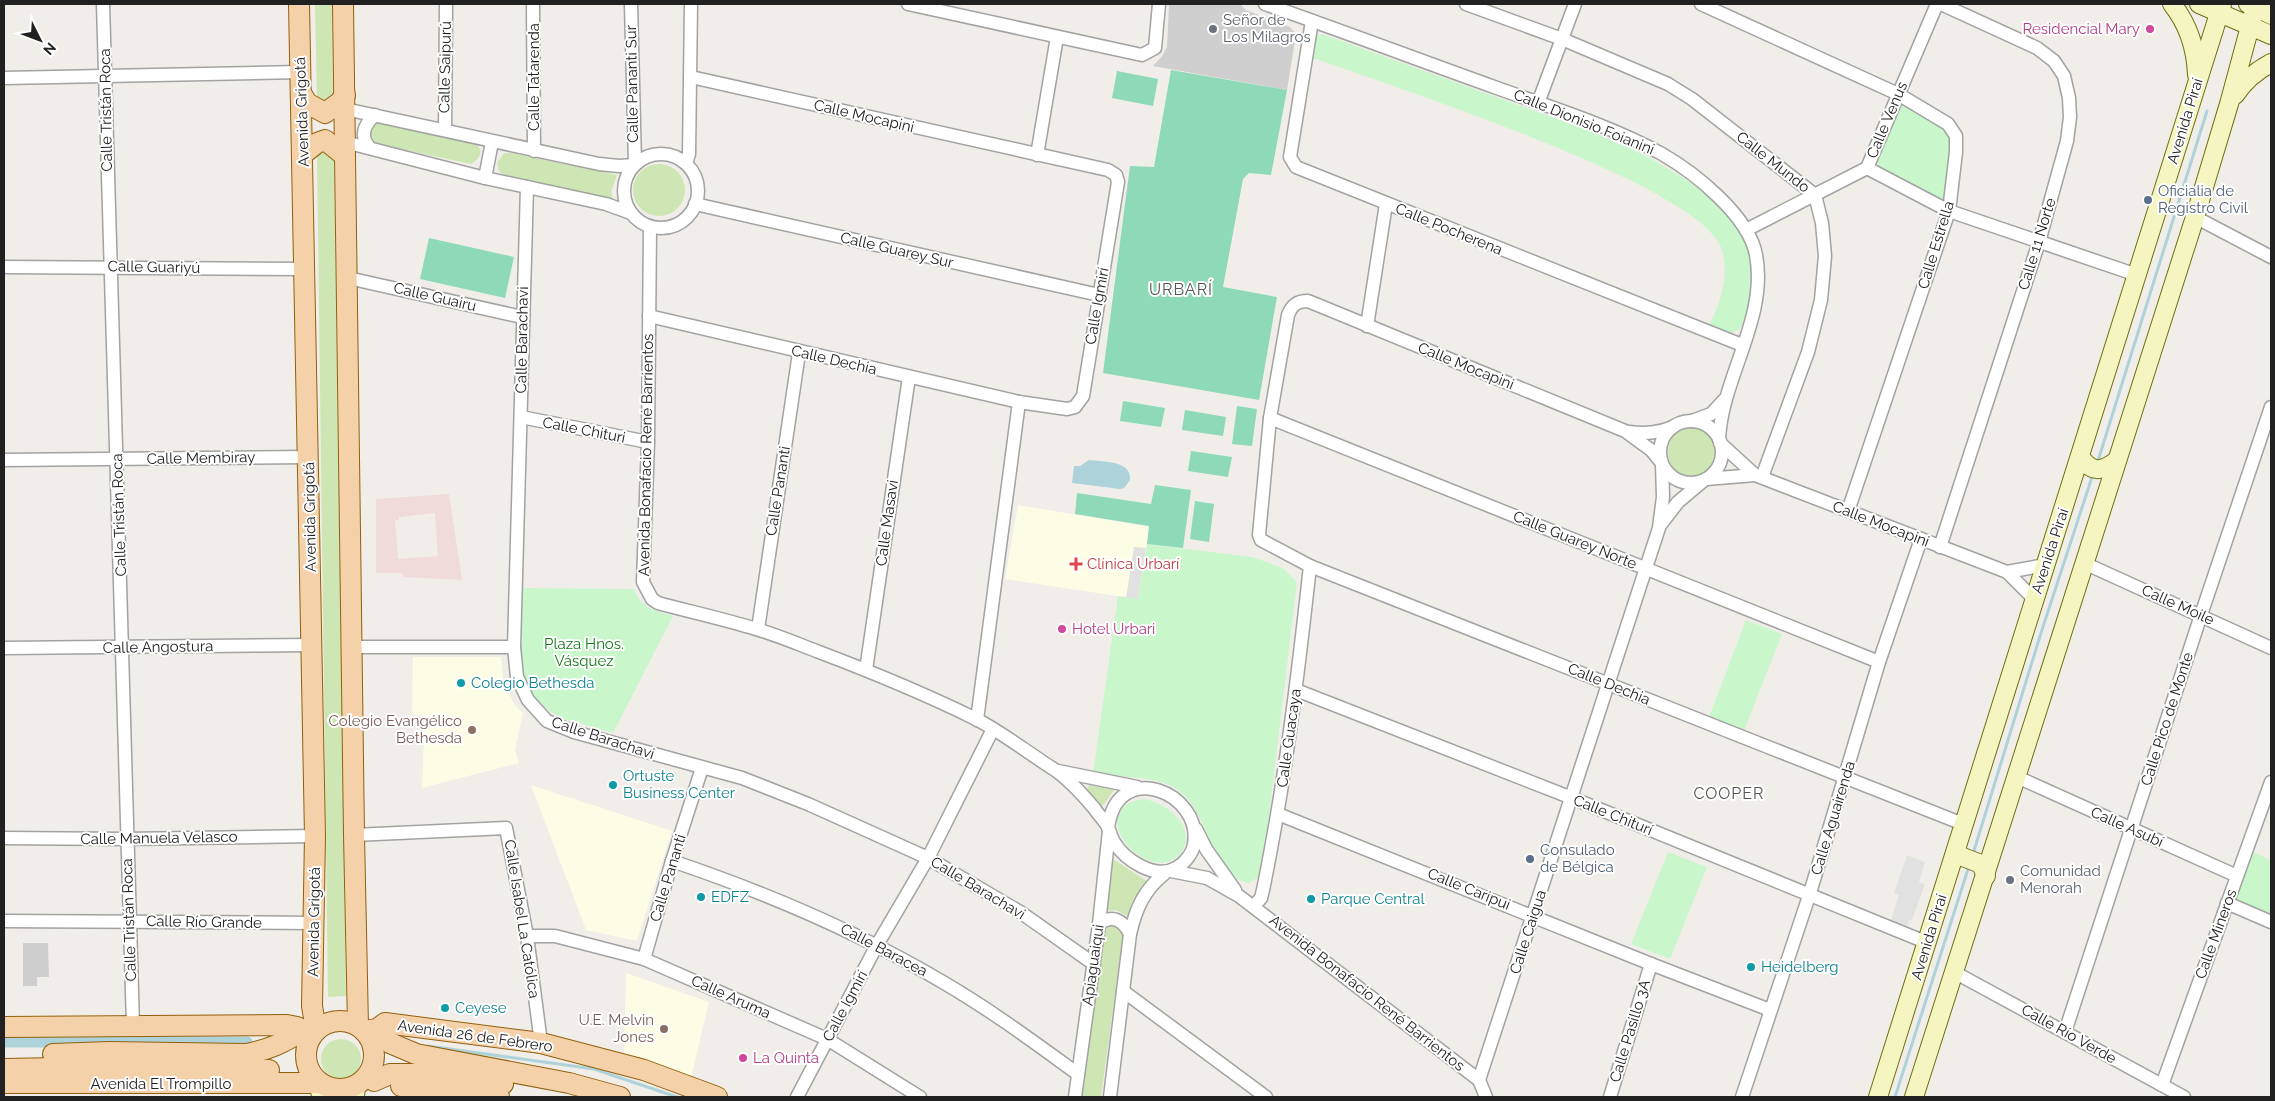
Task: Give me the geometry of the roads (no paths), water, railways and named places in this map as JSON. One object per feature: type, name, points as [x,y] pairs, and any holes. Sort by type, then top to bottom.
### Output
[{"type":"main road","name":"Avenida Grigotá","points":[[299,4],[301,93],[310,149],[305,269],[315,836],[315,924],[310,1032]]},
{"type":"main road","points":[[343,4],[354,835],[366,1029],[374,1052],[372,1066],[363,1085]]},
{"type":"main road","points":[[2172,4],[2186,28],[2193,46],[2197,83]]},
{"type":"main road","points":[[2199,4],[2220,8],[2250,26],[2271,35]]},
{"type":"main road","points":[[2253,5],[2271,15]]},
{"type":"main road","name":"Avenida Piraí","points":[[1878,1097],[1928,943],[2017,777],[2084,563],[2105,486],[2195,217],[2229,104],[2250,26],[2253,5]]},
{"type":"main road","name":"Avenida Piraí","points":[[1916,1096],[1954,972],[1970,862],[1964,824],[2034,599],[2080,470],[2220,8]]},
{"type":"main road","points":[[2229,104],[2241,85],[2258,70],[2271,63]]},
{"type":"main road","points":[[301,93],[307,103],[325,113],[340,102],[345,102]]},
{"type":"main road","points":[[310,149],[331,126],[345,102]]},
{"type":"main road","points":[[316,109],[331,126],[345,149]]},
{"type":"main road","points":[[310,149],[325,140],[345,149]]},
{"type":"main road","points":[[2080,470],[2098,470],[2113,463]]},
{"type":"main road","points":[[2080,470],[2093,475],[2105,486]]},
{"type":"main road","points":[[4,1027],[287,1025],[310,1032],[337,1021],[366,1029]]},
{"type":"main road","name":"Avenida 26 de Febrero","points":[[366,1029],[385,1024],[541,1043],[644,1070],[717,1097]]},
{"type":"main road","name":"Avenida 26 de Febrero","points":[[366,1029],[390,1044],[416,1054],[568,1083],[620,1097]]},
{"type":"main road","points":[[310,1032],[305,1054],[317,1084],[337,1090],[363,1085],[390,1074],[445,1075],[574,1097]]},
{"type":"main road","name":"Avenida El Trompillo","points":[[4,1056],[109,1052],[246,1054],[265,1051],[310,1032]]},
{"type":"main road","name":"Avenida El Trompillo","points":[[4,1069],[109,1067],[317,1084]]},
{"type":"main road","points":[[4,1076],[25,1083]]},
{"type":"main road","name":"Avenida El Trompillo","points":[[4,1083],[138,1090],[317,1084]]},
{"type":"main road","points":[[363,1085],[418,1087],[500,1097]]},
{"type":"street","name":"Calle Tristán Roca","points":[[103,4],[123,648],[128,922],[133,1026]]},
{"type":"street","name":"Calle Saipurú","points":[[445,130],[446,4]]},
{"type":"street","name":"Calle Tatarenda","points":[[533,4],[534,151]]},
{"type":"street","name":"Calle Pananti Sur","points":[[631,4],[634,164]]},
{"type":"street","points":[[686,163],[689,154],[691,4]]},
{"type":"street","points":[[908,4],[1142,55],[1155,48],[1159,4]]},
{"type":"street","name":"Calle Dionisio Foianini","points":[[1265,4],[1538,102],[1631,138],[1687,170],[1709,188],[1746,230],[1756,254],[1758,283],[1752,314],[1719,424],[1719,441]]},
{"type":"street","name":"Calle Mundo","points":[[1466,4],[1562,39],[1668,84],[1692,99],[1815,195],[1822,223],[1825,256],[1821,300],[1808,352],[1758,476]]},
{"type":"street","points":[[1538,102],[1575,4]]},
{"type":"street","name":"Calle Estrella","points":[[1701,4],[1898,94],[1948,124],[1956,136],[1955,165],[1949,210],[1848,511]]},
{"type":"street","name":"Calle Venus","points":[[1746,230],[1866,168],[1939,4]]},
{"type":"street","name":"Calle 11 Norte","points":[[1939,4],[2037,48],[2054,60],[2064,76],[2069,98],[2070,117],[2067,141],[2039,242],[1940,547]]},
{"type":"street","name":"Calle Pocherena","points":[[1312,21],[1290,157],[1296,167],[1742,345]]},
{"type":"street","points":[[1037,155],[1057,37]]},
{"type":"street","points":[[4,78],[300,72]]},
{"type":"street","name":"Calle Mocapini","points":[[690,77],[1037,155]]},
{"type":"street","points":[[345,102],[375,115],[599,164],[619,166],[634,164],[653,154],[665,154],[676,157],[686,163],[693,172],[697,182],[698,194],[690,214],[677,224],[661,228],[650,227],[639,222],[625,202],[623,190],[626,178],[634,164]]},
{"type":"street","points":[[370,148],[366,143],[363,130],[366,123],[375,115]]},
{"type":"street","points":[[485,178],[492,142]]},
{"type":"street","points":[[345,149],[370,148],[485,178],[606,204],[631,213]]},
{"type":"street","name":"Calle Igmirí","points":[[1019,402],[1068,409],[1075,407],[1080,401],[1118,182],[1116,175],[1108,170],[1037,155]]},
{"type":"street","points":[[1866,168],[1949,210],[2138,275]]},
{"type":"street","name":"Calle Barachavi","points":[[527,187],[514,647],[517,677],[528,700],[547,721],[574,732],[742,778],[808,804],[928,858],[1020,912],[1094,964]]},
{"type":"street","name":"Calle Guarey Sur","points":[[695,204],[1099,295]]},
{"type":"street","points":[[1367,326],[1386,204]]},
{"type":"street","points":[[2195,217],[2271,257]]},
{"type":"street","name":"Avenida Bonafacio René Barrientos","points":[[650,227],[648,442],[643,582],[646,592],[652,599],[658,602],[758,629],[866,670],[977,720],[1056,770],[1093,807],[1109,830]]},
{"type":"street","name":"Calle Guariyú","points":[[4,267],[110,266],[305,269]]},
{"type":"street","name":"Calle Guairu","points":[[348,278],[522,316]]},
{"type":"street","name":"Calle Mocapini","points":[[1270,418],[1288,315],[1296,303],[1308,301],[1624,431],[1641,434],[1658,433],[1674,427]]},
{"type":"street","name":"Calle Dechia","points":[[649,316],[799,353],[1019,402]]},
{"type":"street","name":"Calle Pananti","points":[[758,629],[799,353]]},
{"type":"street","name":"Calle Masavi","points":[[866,670],[908,377]]},
{"type":"street","name":"Calle Dionisio Foianini","points":[[1689,422],[1711,414],[1720,406],[1726,396]]},
{"type":"street","points":[[977,720],[1019,402]]},
{"type":"street","name":"Calle Pico de Monte","points":[[2066,1032],[2200,615],[2271,407]]},
{"type":"street","name":"Calle Chituri","points":[[521,417],[648,442]]},
{"type":"street","name":"Calle Dechia","points":[[1270,418],[1261,540],[1310,566],[1845,779],[1964,824]]},
{"type":"street","name":"Calle Guarey Norte","points":[[1270,418],[1880,662]]},
{"type":"street","points":[[1689,422],[1707,426],[1719,441],[1722,454],[1714,473],[1704,480],[1694,483],[1675,479],[1662,463],[1662,442],[1674,427],[1689,422]]},
{"type":"street","name":"Calle Mocapini","points":[[1624,431],[1651,450],[1662,463]]},
{"type":"street","name":"Calle Mocapini","points":[[1719,441],[1758,476],[2007,572],[2034,599]]},
{"type":"street","name":"Calle Membiray","points":[[4,460],[308,457]]},
{"type":"street","name":"Calle Caigua","points":[[1479,1080],[1659,528],[1663,497],[1662,463]]},
{"type":"street","name":"Calle Mocapini","points":[[1704,480],[1758,476]]},
{"type":"street","name":"Calle Caigua","points":[[1659,528],[1678,502],[1704,480]]},
{"type":"street","name":"Calle Aguairenda","points":[[1742,1097],[1810,893],[1880,662],[1921,539]]},
{"type":"street","name":"Calle Moile","points":[[2084,563],[2271,648]]},
{"type":"street","points":[[2007,572],[2046,565]]},
{"type":"street","name":"Calle Guacaya","points":[[1254,906],[1261,898],[1278,814],[1296,690],[1310,566]]},
{"type":"street","name":"Calle Angostura","points":[[4,648],[312,645]]},
{"type":"street","points":[[352,647],[514,647]]},
{"type":"street","name":"Calle Chiturí","points":[[1296,690],[1810,893],[1928,943]]},
{"type":"street","name":"Calle Igmirí","points":[[797,1097],[877,945],[928,858],[993,729]]},
{"type":"street","name":"Calle Pananti","points":[[644,959],[672,861],[702,768]]},
{"type":"street","name":"Avenida Bonafacio René Barrientos","points":[[1056,770],[1137,787]]},
{"type":"street","name":"Calle Asubí","points":[[2017,777],[2237,876]]},
{"type":"street","name":"Calle Mineros","points":[[2162,1085],[2271,782]]},
{"type":"street","points":[[1110,1097],[1122,991],[1135,912],[1152,883],[1180,866],[1188,857],[1194,845],[1193,823],[1181,804],[1167,794],[1152,788],[1137,787],[1123,795],[1114,806],[1110,816],[1109,830],[1113,841],[1129,857],[1147,868],[1168,872]]},
{"type":"street","name":"Calle Caripui","points":[[1278,814],[1770,1010]]},
{"type":"street","name":"Avenida Bonafacio René Barrientos","points":[[1193,823],[1206,849],[1240,896]]},
{"type":"street","name":"Calle Isabel La Católica","points":[[354,835],[506,828],[527,936],[541,1043]]},
{"type":"street","name":"Apiaguaiqui","points":[[1075,1097],[1094,964],[1109,830]]},
{"type":"street","name":"Calle Manuela Velasco","points":[[4,838],[126,839],[315,836]]},
{"type":"street","name":"Calle Baracea","points":[[672,861],[742,885],[810,913],[877,945],[946,984],[1005,1022],[1078,1074]]},
{"type":"street","name":"Avenida Bonafacio René Barrientos","points":[[1168,872],[1207,878],[1240,896],[1479,1080],[1486,1097]]},
{"type":"street","points":[[2227,903],[2271,922]]},
{"type":"street","points":[[1099,924],[1110,918],[1117,919],[1126,927],[1130,934]]},
{"type":"street","name":"Calle Río Grande","points":[[4,921],[315,924]]},
{"type":"street","name":"Calle Aruma","points":[[527,936],[555,936],[644,959],[827,1039],[920,1097]]},
{"type":"street","name":"Calle Pasillo 3A","points":[[1610,1097],[1651,964]]},
{"type":"street","name":"Calle Río Verde","points":[[1954,972],[2184,1097]]},
{"type":"street","points":[[1122,991],[1266,1097]]},
{"type":"water","points":[[1089,460],[1122,465],[1129,473],[1130,480],[1124,488],[1120,489],[1072,483],[1074,466],[1080,466]]},
{"type":"waterway","points":[[2097,464],[2207,111]]},
{"type":"waterway","points":[[1973,854],[2040,636],[2093,474]]},
{"type":"waterway","points":[[1895,1097],[1969,866]]},
{"type":"waterway","points":[[4,1042],[247,1042]]},
{"type":"waterway","points":[[428,1046],[594,1069],[677,1097]]},
{"type":"place","name":"Señor de Los Milagros","points":[[1213,29]]},
{"type":"place","name":"Residencial Mary","points":[[2150,29]]},
{"type":"place","name":"Oficialia de Registro Civil","points":[[2148,200]]},
{"type":"place","name":"Clínica Urbarí","points":[[1076,564]]},
{"type":"place","name":"Hotel Urbari","points":[[1062,629]]},
{"type":"place","name":"Colegio Bethesda","points":[[461,683]]},
{"type":"place","name":"Colegio Evangélico Bethesda","points":[[472,730]]},
{"type":"place","name":"Ortuste Business Center","points":[[613,785]]},
{"type":"place","name":"Consulado de Bélgica","points":[[1530,859]]},
{"type":"place","name":"Comunidad Menorah","points":[[2010,880]]},
{"type":"place","name":"EDFZ","points":[[701,897]]},
{"type":"place","name":"Parque Central","points":[[1311,899]]},
{"type":"place","name":"Heidelberg","points":[[1751,967]]},
{"type":"place","name":"Ceyese","points":[[445,1008]]},
{"type":"place","name":"U.E. Melvin Jones","points":[[664,1029]]},
{"type":"place","name":"La Quinta","points":[[743,1058]]},
{"type":"district","name":"URBARÍ","points":[[1181,289]]},
{"type":"district","name":"COOPER","points":[[1729,793]]},
{"type":"park label","name":"Plaza Hnos. Vásquez","points":[[584,652]]}]
